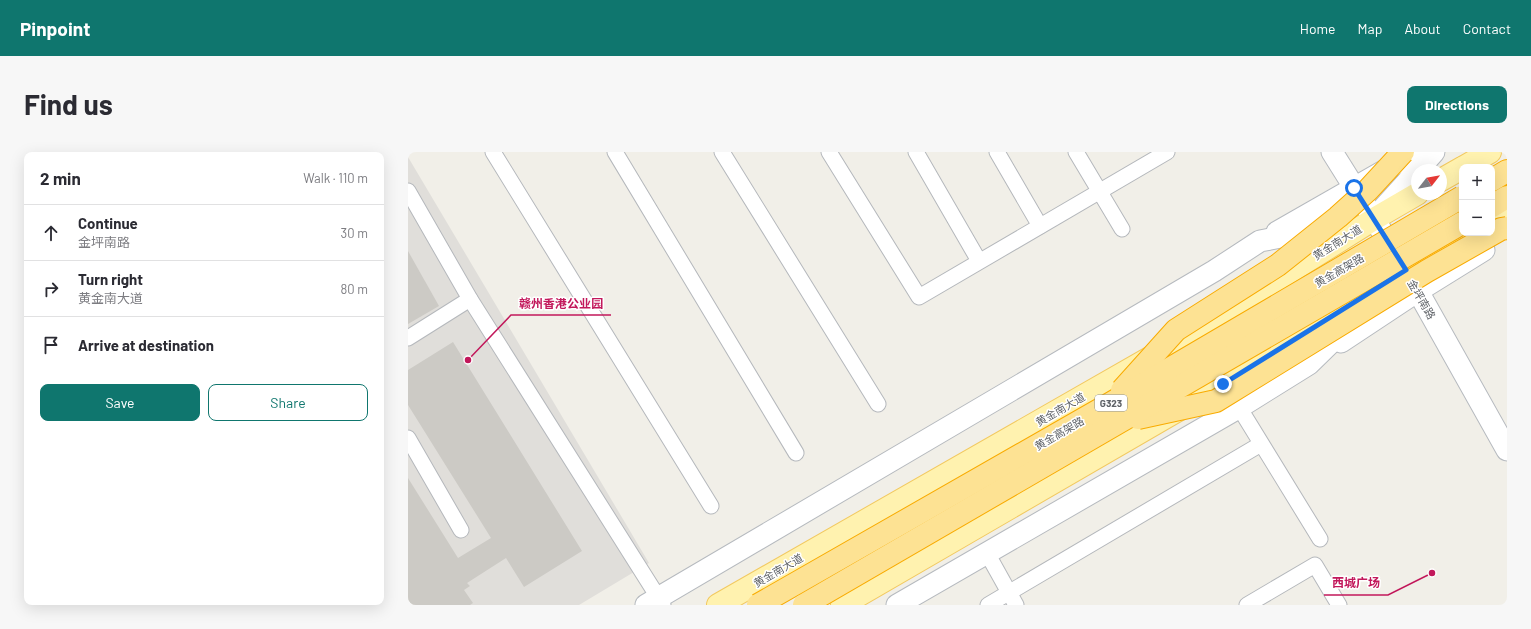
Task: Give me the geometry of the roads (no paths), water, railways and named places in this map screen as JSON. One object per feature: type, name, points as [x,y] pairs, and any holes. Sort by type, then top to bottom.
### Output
[{"type":"highway","points":[[1113,414],[1176,330],[1278,265],[1338,217],[1368,190],[1403,152]]},
{"type":"highway","points":[[1495,178],[1507,171]]},
{"type":"highway","points":[[1495,204],[1507,197]]},
{"type":"highway","name":"黄金高架路","points":[[804,605],[1459,199]]},
{"type":"highway","name":"黄金高架路","points":[[758,605],[1113,414],[1459,225]]},
{"type":"highway","points":[[1113,414],[1216,401],[1427,271],[1501,229],[1507,234]]},
{"type":"main road","points":[[1470,164],[1490,152]]},
{"type":"main road","points":[[1447,177],[1459,170]]},
{"type":"main road","name":"黄金南大道","points":[[718,605],[1183,339],[1374,219],[1411,197]]},
{"type":"main road","points":[[1495,219],[1507,212]]},
{"type":"main road","points":[[842,605],[1223,384],[1406,270],[1465,236]]},
{"type":"street","points":[[493,152],[711,506]]},
{"type":"street","points":[[615,152],[796,453]]},
{"type":"street","points":[[722,152],[878,404]]},
{"type":"street","points":[[829,152],[919,297],[1100,191],[1158,154]]},
{"type":"street","points":[[916,152],[979,261]]},
{"type":"street","points":[[997,152],[1040,226]]},
{"type":"street","points":[[1076,152],[1122,229]]},
{"type":"street","name":"金坪南路","points":[[1332,152],[1406,270],[1507,450]]},
{"type":"street","points":[[408,191],[470,299],[656,602],[1207,275],[1260,241],[1417,152]]},
{"type":"street","points":[[1424,164],[1434,152]]},
{"type":"street","points":[[1260,241],[1374,219],[1411,179]]},
{"type":"street","points":[[1309,364],[1406,270],[1507,234]]},
{"type":"street","points":[[897,605],[1240,407],[1309,364],[1507,234]]},
{"type":"street","points":[[408,338],[470,299]]},
{"type":"street","points":[[1223,384],[1240,407],[1261,444],[1320,539]]},
{"type":"street","points":[[408,438],[461,530]]},
{"type":"street","points":[[988,605],[1013,599],[1261,444]]},
{"type":"street","points":[[987,553],[1013,599]]},
{"type":"street","points":[[1247,605],[1315,564],[1339,605]]},
{"type":"place","name":"赣州香港公业园","points":[[468,360]]},
{"type":"place","name":"西城广场","points":[[1432,573]]}]
